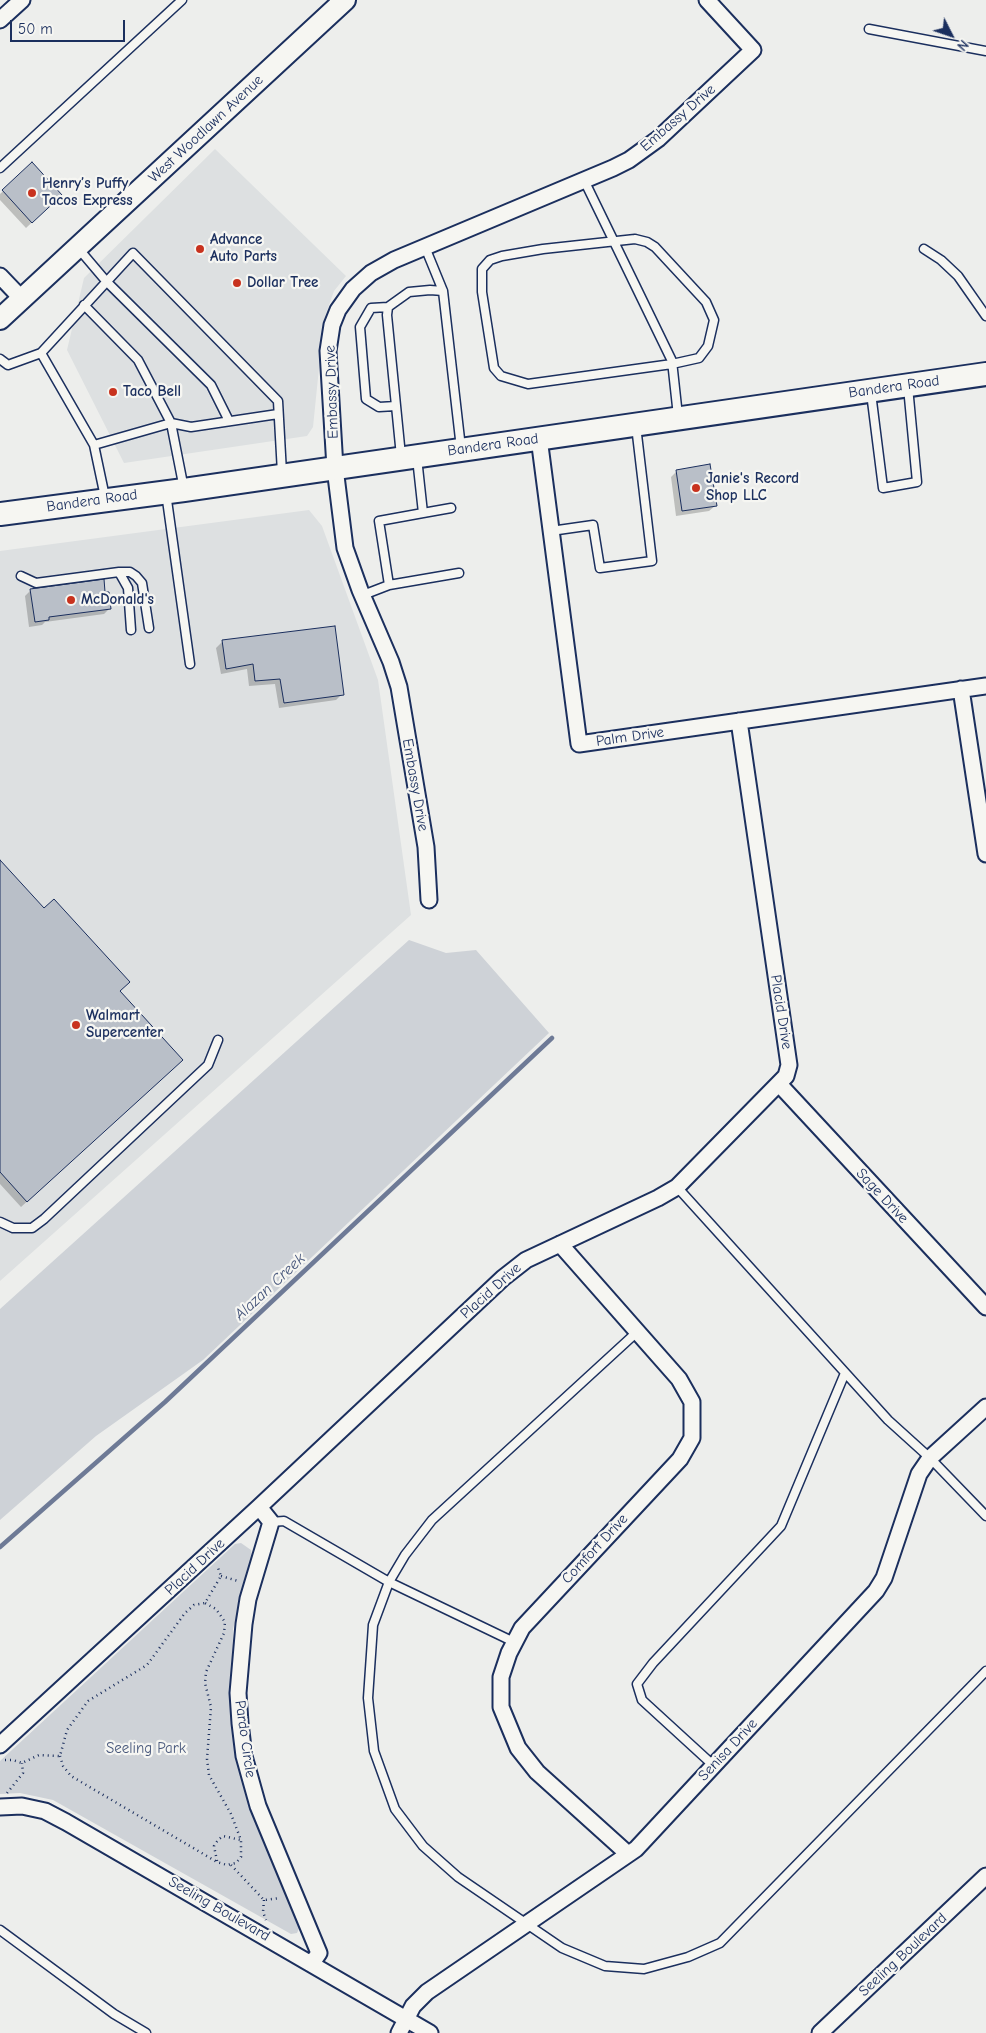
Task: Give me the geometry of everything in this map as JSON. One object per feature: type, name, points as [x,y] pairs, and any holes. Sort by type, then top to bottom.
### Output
[{"type":"main road","name":"Bandera Road","points":[[0,514],[335,468],[986,374]]},
{"type":"street","points":[[0,20],[22,0]]},
{"type":"street","name":"West Woodlawn Avenue","points":[[0,320],[345,0]]},
{"type":"street","name":"Embassy Drive","points":[[429,900],[426,847],[399,687],[388,653],[363,595],[346,548],[335,468],[328,351],[338,310],[353,289],[371,273],[394,260],[629,160],[658,140],[753,50],[707,0]]},
{"type":"street","points":[[0,276],[22,299]]},
{"type":"street","name":"Palm Drive","points":[[539,438],[579,744],[986,686]]},
{"type":"street","points":[[961,689],[986,854]]},
{"type":"street","name":"Placid Drive","points":[[0,1745],[260,1507],[503,1278],[526,1260],[658,1198],[677,1187],[789,1072],[739,721]]},
{"type":"street","name":"Sage Drive","points":[[779,1084],[986,1307]]},
{"type":"street","name":"Comfort Drive","points":[[560,1244],[679,1380],[692,1402],[692,1438],[680,1459],[522,1628],[514,1642],[501,1678],[500,1707],[518,1748],[537,1772],[628,1854]]},
{"type":"street","name":"Senisa Drive","points":[[402,2026],[413,2006],[428,1992],[628,1854],[713,1766],[876,1591],[884,1578],[920,1474],[930,1458],[986,1407]]},
{"type":"street","points":[[260,1507],[271,1522]]},
{"type":"street","name":"Pardo Circle","points":[[271,1522],[248,1599],[244,1624],[238,1694],[240,1723],[250,1783],[320,1953],[312,1963]]},
{"type":"street","name":"Seeling Boulevard","points":[[4,1807],[22,1806],[45,1812],[66,1822],[312,1963],[402,2026],[430,2033]]},
{"type":"street","name":"Seeling Boulevard","points":[[820,2033],[986,1876]]},
{"type":"lane","points":[[0,168],[182,0]]},
{"type":"lane","points":[[869,29],[986,51]]},
{"type":"lane","points":[[584,180],[672,364],[679,418]]},
{"type":"lane","points":[[635,239],[647,242],[706,302],[714,320],[708,346],[699,358],[672,364],[528,384],[500,376],[494,368],[482,292],[482,269],[490,260],[502,256],[542,249],[635,239]]},
{"type":"lane","points":[[425,247],[443,291],[461,450]]},
{"type":"lane","points":[[78,248],[106,281],[211,384],[229,422]]},
{"type":"lane","points":[[924,249],[941,260],[958,276],[986,316]]},
{"type":"lane","points":[[0,359],[8,366],[41,353],[133,253],[278,402],[282,475]]},
{"type":"lane","points":[[396,406],[379,407],[366,399],[360,347],[360,328],[371,308],[388,306],[409,292],[443,291]]},
{"type":"lane","points":[[84,305],[138,360],[171,423],[174,490],[190,664]]},
{"type":"lane","points":[[388,306],[396,406],[423,513]]},
{"type":"lane","points":[[41,353],[94,446],[106,499]]},
{"type":"lane","points":[[871,390],[883,488],[916,482],[908,385]]},
{"type":"lane","points":[[94,446],[171,423],[191,427],[278,414]]},
{"type":"lane","points":[[551,532],[593,525],[600,568],[652,561],[636,424]]},
{"type":"lane","points":[[389,585],[379,521],[451,508]]},
{"type":"lane","points":[[118,572],[125,579],[128,588],[132,630]]},
{"type":"lane","points":[[21,576],[36,583],[130,572],[142,583],[150,628]]},
{"type":"lane","points":[[363,595],[389,585],[459,573]]},
{"type":"lane","points":[[0,1222],[13,1228],[32,1228],[44,1219],[208,1065],[218,1040]]},
{"type":"lane","points":[[677,1187],[888,1420],[930,1458],[986,1516]]},
{"type":"lane","points":[[637,1332],[432,1520],[405,1555],[389,1582],[373,1625],[368,1698],[374,1751],[395,1809],[423,1846],[458,1877],[562,1948],[605,1966],[644,1969],[688,1957],[720,1943],[986,1671]]},
{"type":"lane","points":[[713,1766],[642,1700],[637,1684],[653,1663],[781,1526],[845,1372]]},
{"type":"lane","points":[[271,1522],[284,1521],[389,1582],[514,1642]]},
{"type":"lane","points":[[0,1930],[114,2014],[146,2033]]},
{"type":"path","points":[[205,1602],[216,1609],[225,1622],[224,1633],[206,1672],[206,1683],[211,1707],[207,1759],[209,1774],[231,1814],[241,1840],[241,1857],[236,1864],[217,1862],[71,1776],[63,1766],[60,1756],[67,1730],[88,1701],[147,1665],[185,1612],[194,1605],[205,1602],[221,1576],[217,1564],[208,1554]]},
{"type":"path","points":[[0,1760],[13,1760],[22,1763],[39,1755],[60,1756]]},
{"type":"path","points":[[4,1807],[7,1791],[23,1773],[22,1763]]},
{"type":"path","points":[[217,1862],[214,1846],[218,1840],[223,1836],[241,1840]]},
{"type":"path","points":[[231,1864],[264,1900],[263,1912],[267,1919],[258,1932]]},
{"type":"path","points":[[264,1900],[277,1898],[284,1900],[290,1905],[298,1900]]},
{"type":"shaded area","points":[[215,149],[346,276],[334,291],[324,319],[313,427],[307,436],[124,463],[67,350],[84,278]]},
{"type":"shaded area","points":[[309,510],[322,526],[378,680],[411,915],[0,1281],[0,551]]},
{"type":"green space","points":[[409,940],[446,953],[476,950],[549,1033],[203,1360],[96,1436],[0,1520],[0,1309]]},
{"type":"green space","name":"Seeling Park","points":[[241,1543],[251,1550],[253,1561],[233,1629],[232,1718],[237,1762],[248,1801],[301,1924],[297,1933],[291,1934],[53,1800],[20,1793],[0,1794],[0,1761],[235,1544]]},
{"type":"building","name":"Henry’s Puffy Tacos Express","points":[[32,162],[62,195],[32,223],[2,190]]},
{"type":"building","name":"Janie's Record Shop LLC","points":[[710,464],[717,506],[682,511],[676,470]]},
{"type":"building","name":"McDonald's","points":[[104,579],[105,592],[109,592],[111,609],[49,617],[49,620],[35,622],[30,589]]},
{"type":"building","points":[[335,626],[344,695],[284,703],[280,679],[255,681],[253,664],[226,669],[222,640]]},
{"type":"building","name":"Walmart Supercenter","points":[[0,860],[44,908],[54,899],[130,982],[120,991],[183,1060],[27,1202],[0,1172]]},
{"type":"waterway","name":"Alazan Creek","points":[[0,1547],[165,1402],[552,1038]]},
{"type":"place","name":"Henry’s Puffy Tacos Express","points":[[32,193]]},
{"type":"place","name":"Advance Auto Parts","points":[[200,249]]},
{"type":"place","name":"Dollar Tree","points":[[237,283]]},
{"type":"place","name":"Taco Bell","points":[[113,392]]},
{"type":"place","name":"Janie's Record Shop LLC","points":[[696,488]]},
{"type":"place","name":"McDonald's","points":[[71,600]]},
{"type":"place","name":"Walmart Supercenter","points":[[76,1025]]}]
